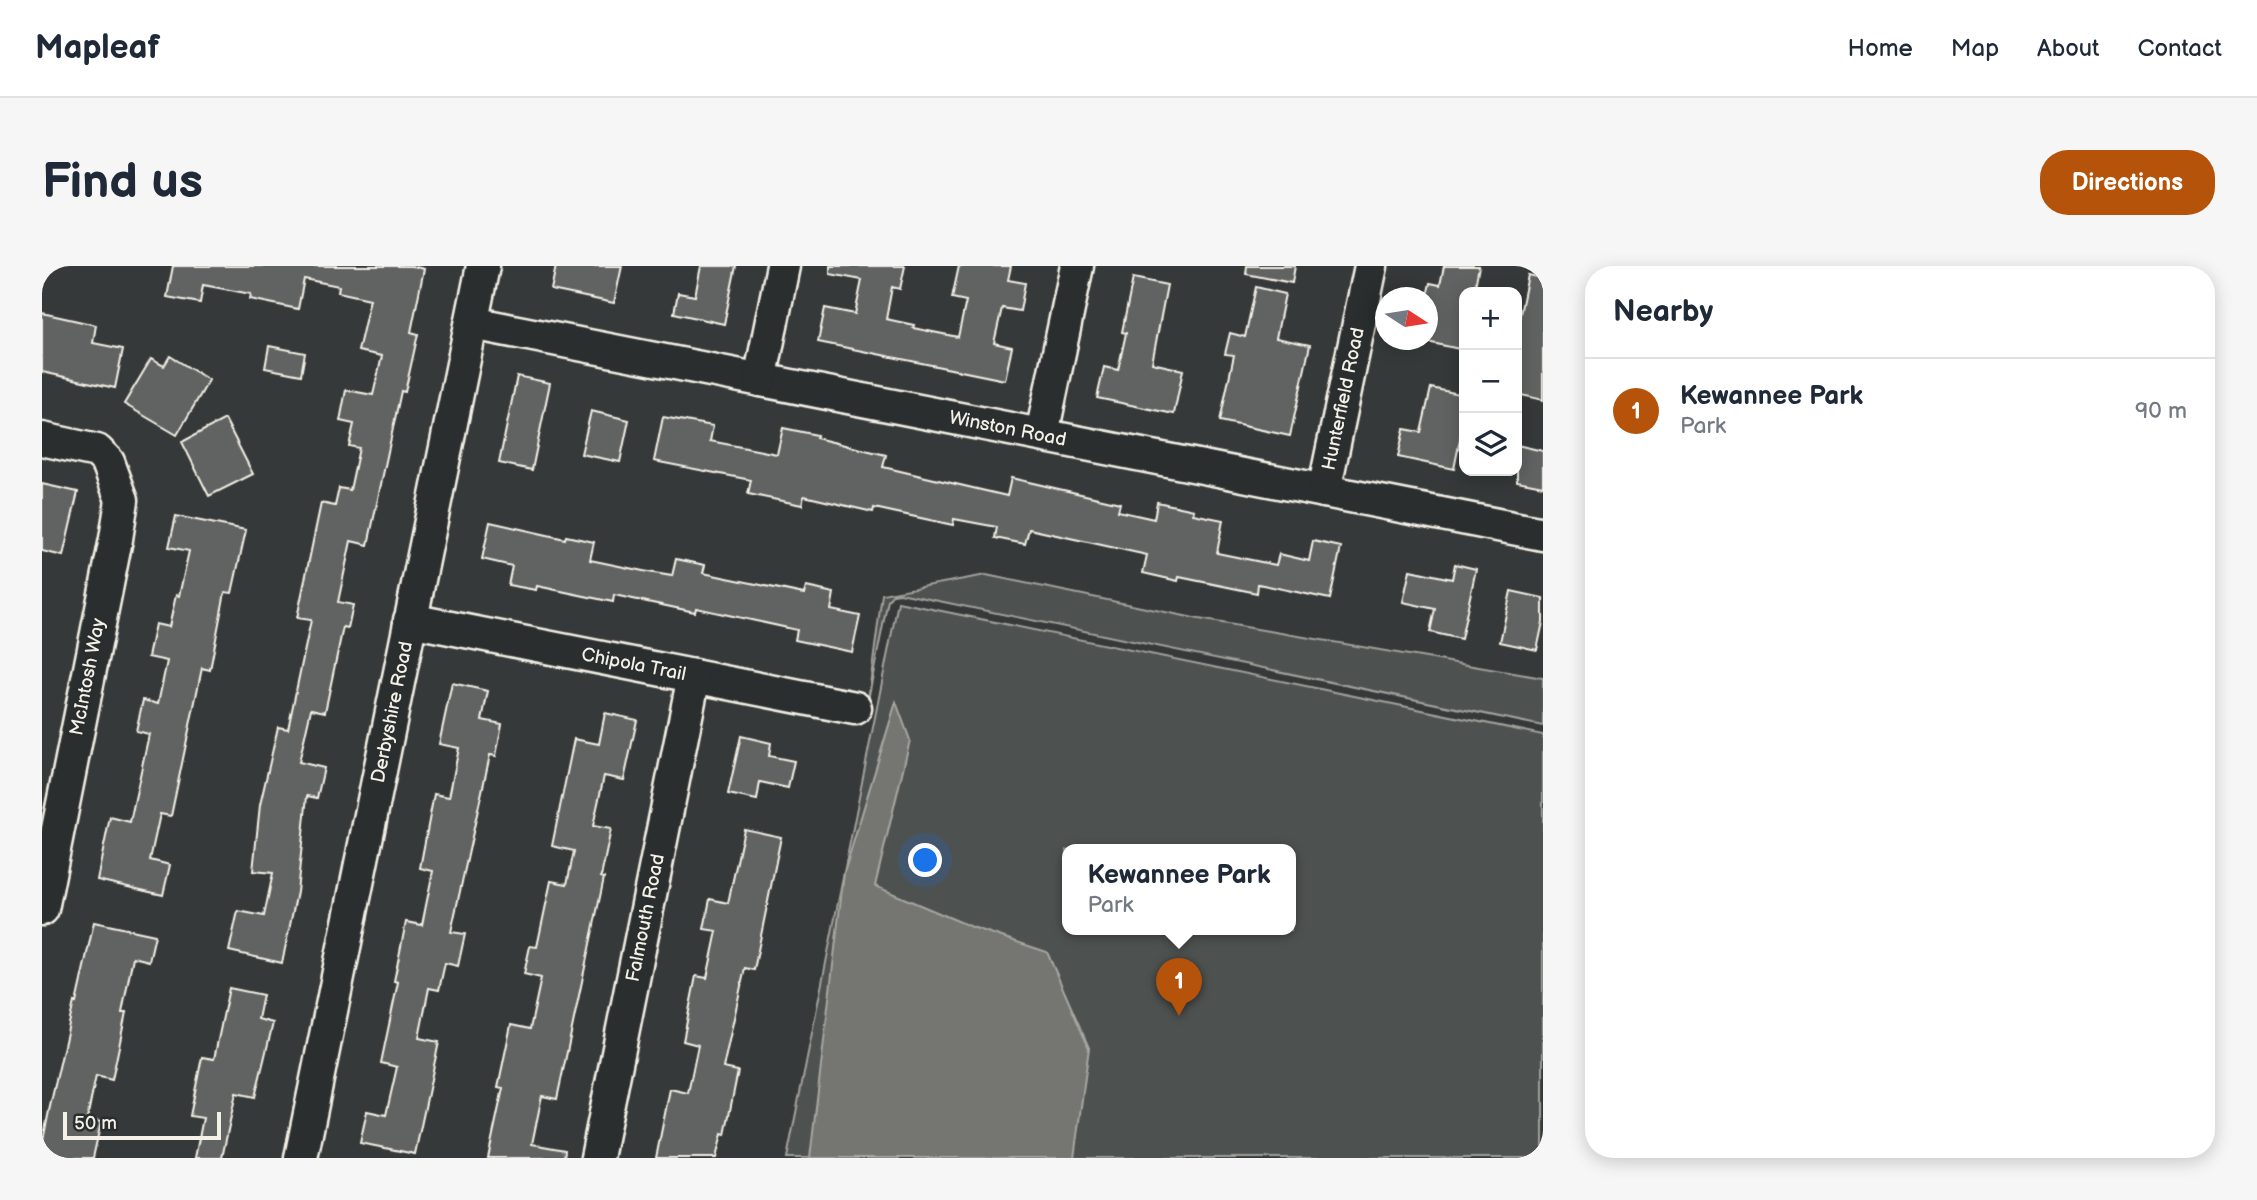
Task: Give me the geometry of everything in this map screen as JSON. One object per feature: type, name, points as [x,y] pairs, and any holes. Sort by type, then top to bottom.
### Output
[{"type":"street","name":"Derbyshire Road","points":[[301,1158],[483,266]]},
{"type":"street","points":[[760,380],[783,266]]},
{"type":"street","points":[[1042,435],[1077,266]]},
{"type":"street","name":"Hunterfield Road","points":[[1324,491],[1371,266]]},
{"type":"street","name":"Winston Road","points":[[472,323],[1543,534]]},
{"type":"street","name":"McIntosh Way","points":[[42,439],[97,451],[108,461],[122,500],[42,909]]},
{"type":"street","name":"Chipola Trail","points":[[410,620],[855,708]]},
{"type":"street","name":"Falmouth Road","points":[[597,1158],[694,676]]},
{"type":"shaded area","points":[[986,575],[1199,619],[1543,678],[1543,726],[900,593],[893,594],[888,600],[868,700],[882,594]]},
{"type":"shaded area","points":[[898,602],[1543,735],[1543,1158],[787,1158]]},
{"type":"shaded area","points":[[896,702],[910,740],[875,886],[972,927],[1047,952],[1089,1048],[1074,1158],[810,1158],[844,873]]},
{"type":"building","points":[[173,266],[412,266],[424,269],[411,332],[418,334],[405,392],[401,391],[368,545],[351,541],[338,602],[353,605],[348,628],[343,627],[325,712],[311,709],[299,762],[324,768],[317,798],[307,796],[297,892],[282,963],[229,951],[238,911],[264,916],[273,873],[253,871],[260,805],[278,727],[288,729],[311,620],[297,618],[321,503],[335,506],[339,488],[350,490],[359,448],[349,446],[354,424],[340,421],[346,390],[373,395],[382,356],[358,351],[370,299],[338,292],[339,286],[304,279],[298,309],[250,299],[251,294],[203,285],[200,303],[167,297]]},
{"type":"building","points":[[556,266],[622,266],[614,303],[551,290]]},
{"type":"building","points":[[701,266],[736,266],[724,324],[674,313],[678,293],[695,296]]},
{"type":"building","points":[[830,266],[905,266],[900,289],[892,287],[886,319],[914,325],[913,328],[958,337],[966,301],[952,298],[959,266],[1011,266],[1008,280],[1025,283],[1020,311],[1002,308],[994,343],[1012,347],[1005,380],[818,342],[825,308],[855,314],[862,280],[830,274]]},
{"type":"building","points":[[1247,266],[1295,266],[1292,283],[1246,274]]},
{"type":"building","points":[[1444,266],[1479,266],[1475,287],[1459,287],[1459,349],[1438,344],[1438,287],[1429,287],[1430,283],[1440,285]]},
{"type":"building","points":[[1528,275],[1543,278],[1543,400],[1522,395],[1522,304]]},
{"type":"building","points":[[1133,278],[1167,285],[1152,363],[1183,370],[1174,414],[1097,398],[1104,367],[1118,370],[1126,333],[1122,332]]},
{"type":"building","points":[[1256,287],[1285,294],[1276,338],[1310,345],[1290,436],[1220,421],[1234,355],[1225,354],[1230,333],[1245,337]]},
{"type":"building","points":[[42,313],[96,325],[93,343],[123,349],[115,388],[42,372]]},
{"type":"building","points":[[269,346],[305,353],[301,375],[265,368]]},
{"type":"building","points":[[170,356],[209,380],[177,435],[124,404],[151,359],[164,366]]},
{"type":"building","points":[[517,376],[550,383],[532,470],[499,463]]},
{"type":"building","points":[[1431,388],[1459,394],[1459,444],[1454,469],[1398,457],[1404,429],[1421,432]]},
{"type":"building","points":[[591,411],[629,420],[620,462],[581,454]]},
{"type":"building","points":[[663,417],[713,426],[710,441],[777,454],[783,428],[817,435],[816,438],[886,455],[883,467],[1007,496],[1011,478],[1120,503],[1118,511],[1154,519],[1157,502],[1194,510],[1193,514],[1223,520],[1217,553],[1276,565],[1279,554],[1309,561],[1313,541],[1341,547],[1330,599],[1258,584],[1257,593],[1179,577],[1178,581],[1143,573],[1147,555],[1029,529],[1025,544],[995,538],[997,527],[954,519],[953,525],[874,508],[873,512],[804,496],[802,505],[748,494],[751,480],[654,461]]},
{"type":"building","points":[[225,419],[253,474],[209,496],[182,442]]},
{"type":"building","points":[[1522,446],[1543,451],[1543,486],[1517,481],[1517,476],[1522,476]]},
{"type":"building","points":[[42,484],[78,492],[63,556],[42,551]]},
{"type":"building","points":[[176,516],[246,530],[232,593],[225,592],[210,670],[202,668],[171,816],[160,814],[150,860],[170,865],[163,895],[97,880],[110,817],[130,822],[149,734],[136,731],[143,700],[158,704],[167,661],[148,657],[155,624],[169,627],[189,551],[169,547]]},
{"type":"building","points":[[490,522],[565,539],[566,536],[594,542],[590,560],[648,572],[672,576],[676,559],[705,565],[703,573],[804,594],[806,587],[834,593],[831,610],[860,616],[852,652],[795,640],[797,630],[696,608],[695,612],[614,595],[613,602],[537,586],[536,590],[508,585],[512,566],[482,559]]},
{"type":"building","points":[[1455,564],[1476,569],[1461,639],[1430,632],[1435,609],[1403,602],[1410,570],[1452,579]]},
{"type":"building","points":[[1511,591],[1543,598],[1543,622],[1537,650],[1500,642]]},
{"type":"building","points":[[452,683],[488,691],[482,720],[502,724],[496,756],[490,755],[451,932],[465,934],[458,966],[445,963],[439,990],[429,988],[419,1038],[439,1042],[415,1154],[360,1143],[367,1111],[386,1115],[397,1067],[381,1063],[398,982],[394,981],[406,922],[422,925],[433,871],[420,868],[434,794],[449,797],[459,748],[439,744]]},
{"type":"building","points":[[605,713],[637,720],[624,780],[604,776],[593,826],[611,829],[601,877],[604,878],[557,1099],[542,1096],[532,1144],[565,1150],[564,1158],[488,1158],[503,1088],[498,1087],[511,1025],[530,1029],[541,978],[524,974],[530,946],[537,947],[551,881],[567,884],[574,851],[552,846],[574,739],[599,744]]},
{"type":"building","points":[[741,736],[771,743],[769,756],[794,761],[788,788],[760,782],[757,800],[728,794]]},
{"type":"building","points":[[744,829],[781,837],[754,970],[745,968],[723,1068],[738,1071],[725,1135],[722,1134],[716,1158],[656,1158],[670,1089],[688,1093],[698,1045],[683,1041],[696,976],[707,978],[717,931],[704,929],[710,899],[728,903]]},
{"type":"building","points":[[94,922],[155,935],[149,961],[133,957],[122,1013],[126,1013],[112,1080],[96,1076],[87,1119],[101,1122],[93,1158],[42,1158],[49,1111]]},
{"type":"building","points":[[229,988],[263,995],[258,1019],[273,1023],[255,1097],[236,1093],[222,1158],[195,1158],[203,1118],[190,1116],[202,1057],[214,1059]]},
{"type":"place","name":"Kewannee Park","points":[[1179,1016]]}]
